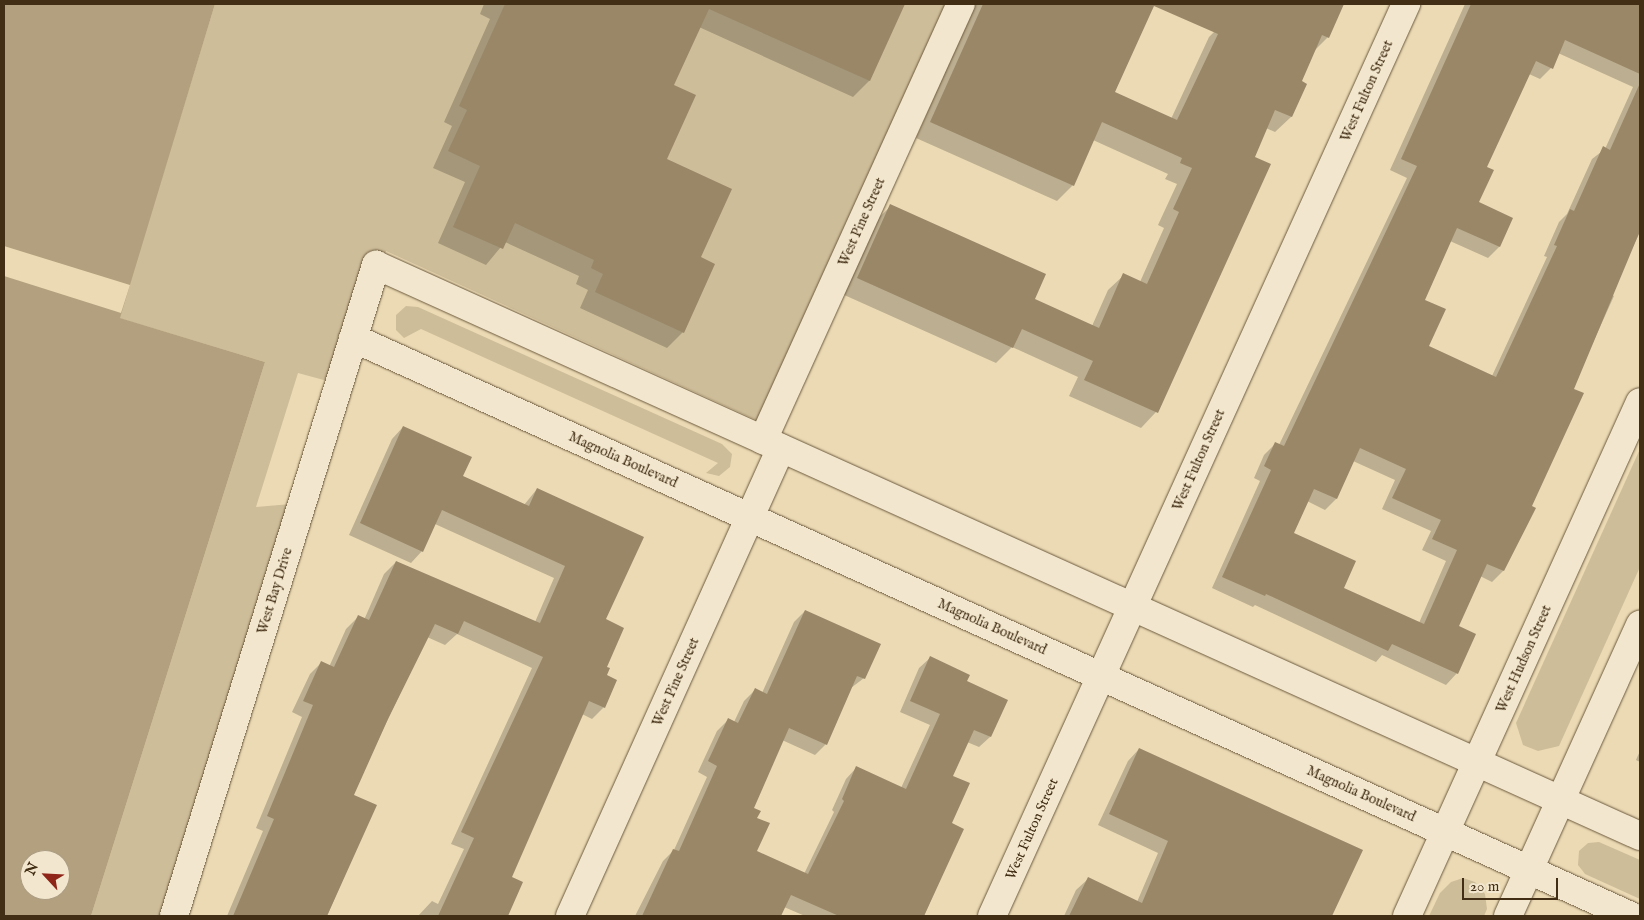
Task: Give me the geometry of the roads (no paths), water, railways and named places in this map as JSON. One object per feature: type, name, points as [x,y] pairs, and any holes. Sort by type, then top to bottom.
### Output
[{"type":"street","name":"West Pine Street","points":[[570,916],[750,518],[772,444],[961,4]]},
{"type":"street","name":"West Fulton Street","points":[[992,916],[1406,4]]},
{"type":"street","name":"West Bay Drive","points":[[174,916],[376,265],[772,444]]},
{"type":"street","name":"Magnolia Boulevard","points":[[353,338],[1631,916]]},
{"type":"street","name":"West Hudson Street","points":[[1407,916],[1640,402]]},
{"type":"street","points":[[772,444],[1640,836]]},
{"type":"street","points":[[1508,916],[1640,626]]}]
